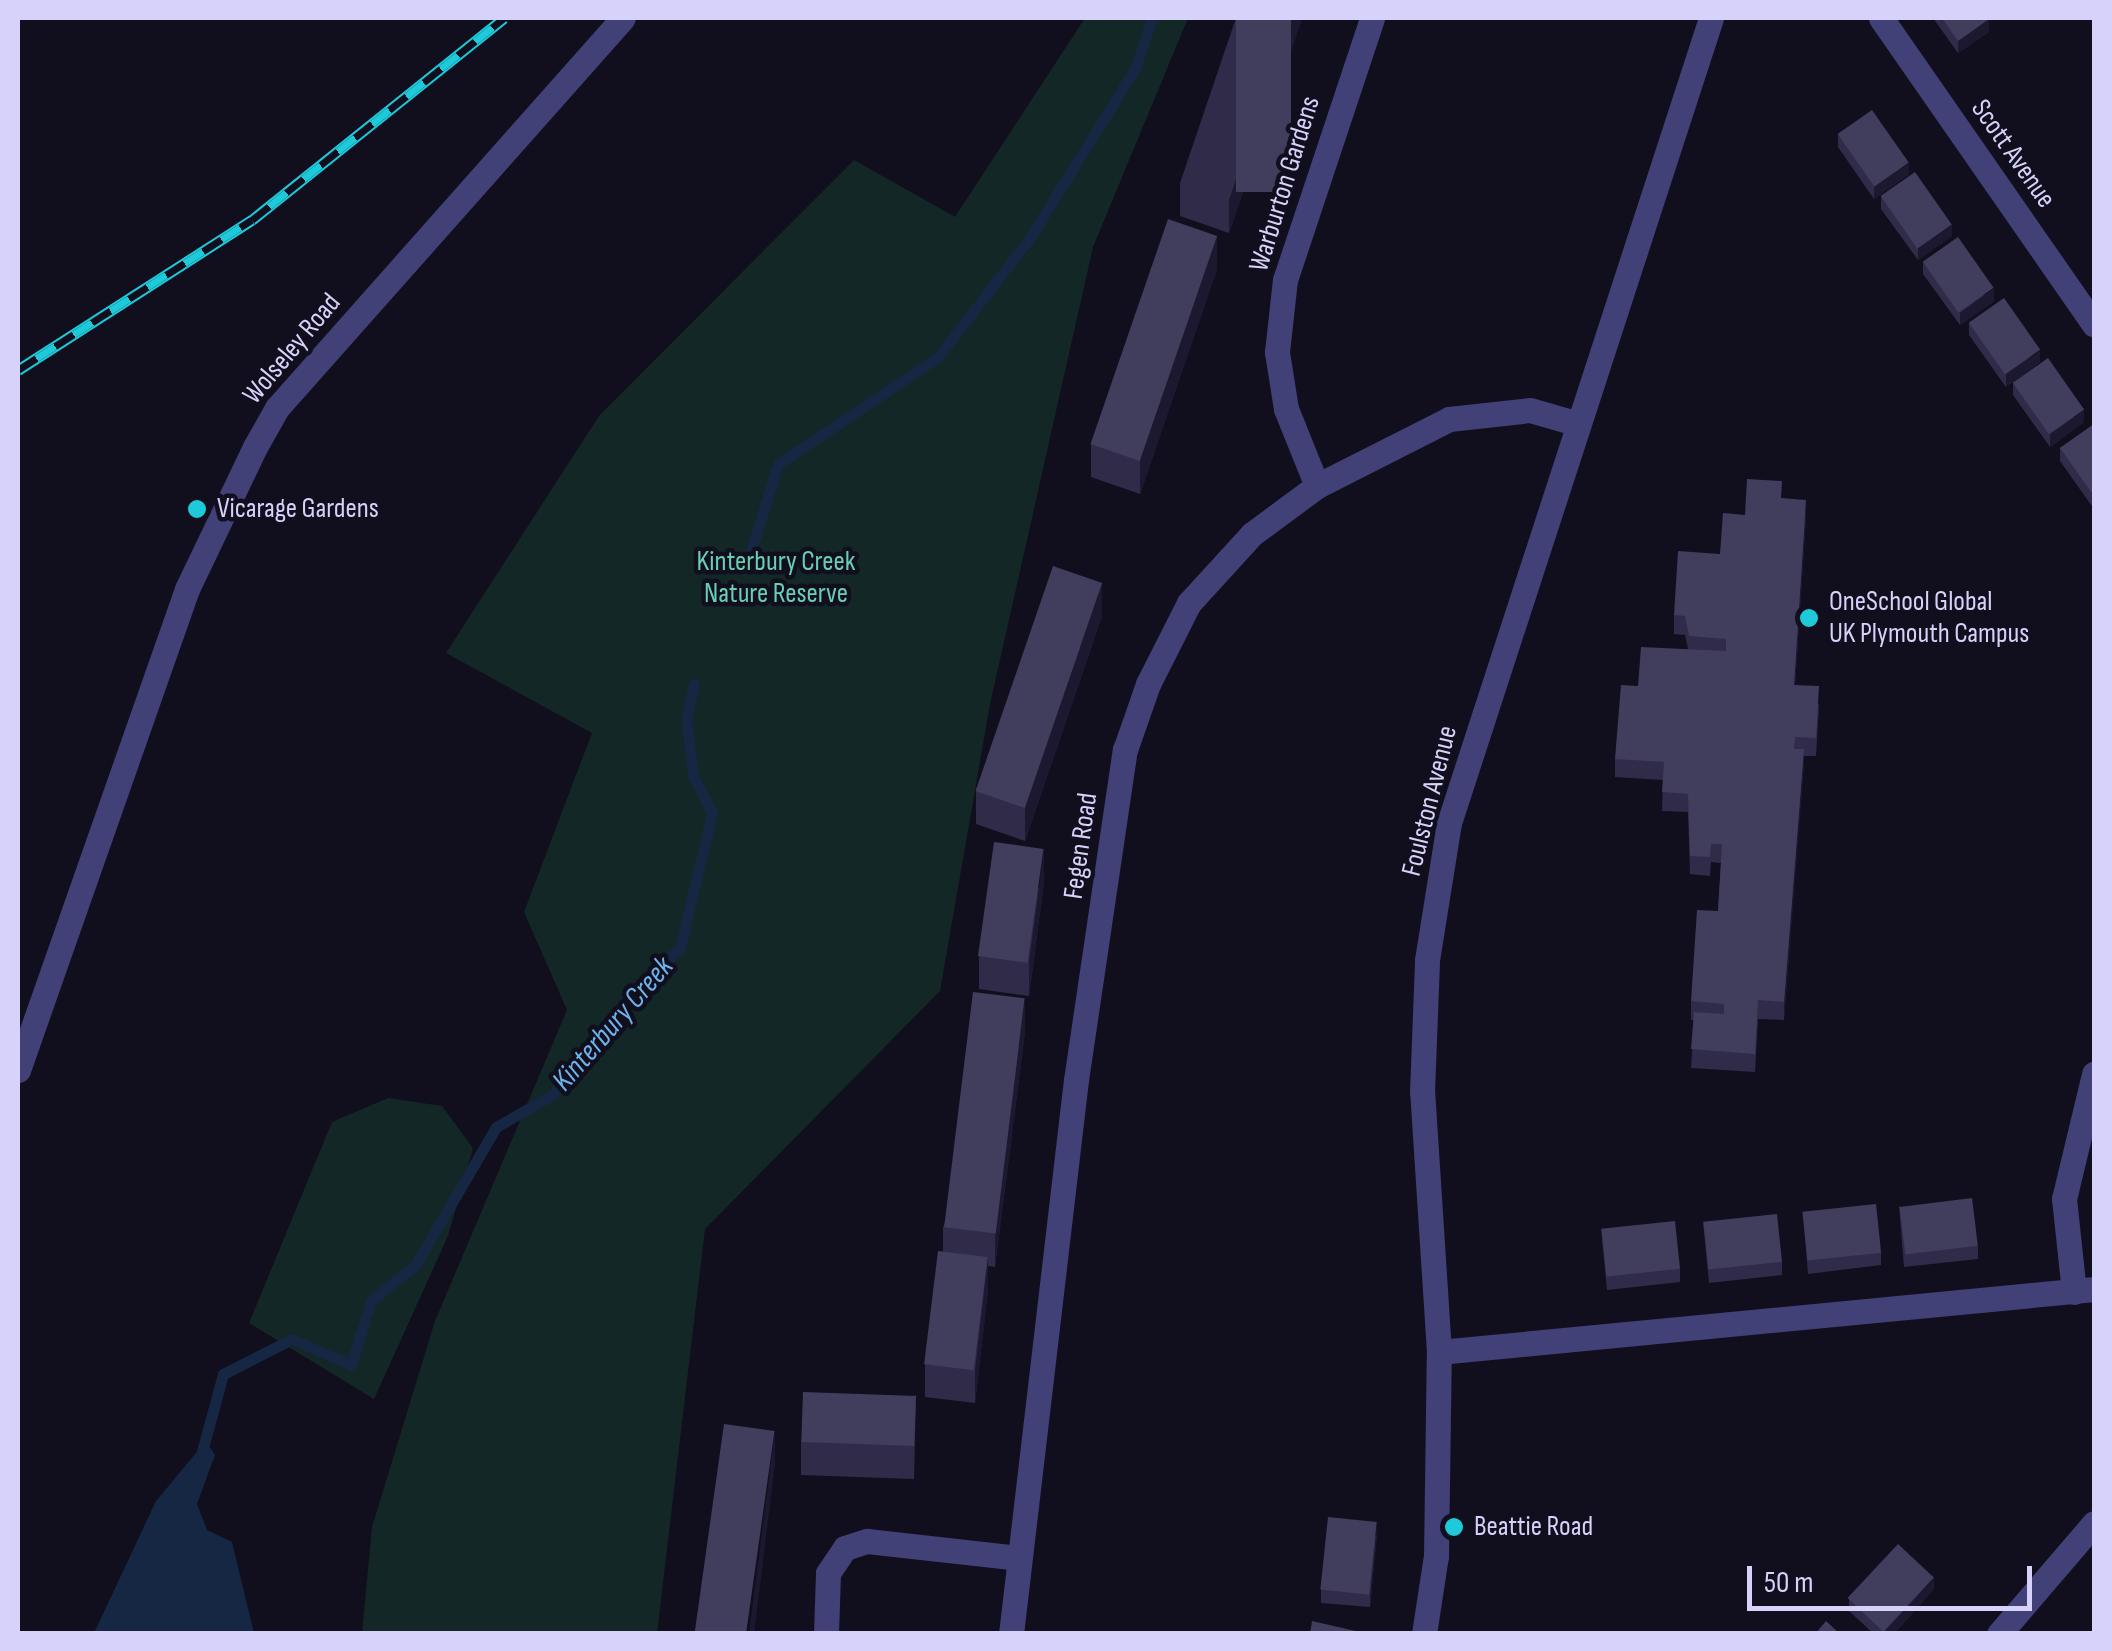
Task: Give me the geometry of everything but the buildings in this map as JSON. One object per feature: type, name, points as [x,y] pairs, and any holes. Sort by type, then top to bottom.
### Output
[{"type":"street","name":"Wolseley Road","points":[[18,1070],[187,590],[254,446],[277,408],[623,18]]},
{"type":"street","name":"Warburton Gardens","points":[[1317,486],[1286,409],[1277,352],[1285,280],[1372,18]]},
{"type":"street","name":"Foulston Avenue","points":[[1424,1634],[1436,1556],[1439,1352],[1422,1092],[1427,960],[1450,823],[1575,423],[1711,18]]},
{"type":"street","name":"Scott Avenue","points":[[1881,18],[2094,324]]},
{"type":"street","name":"Fegen Road","points":[[1012,1634],[1018,1558],[1126,750],[1189,603],[1252,534],[1317,486],[1449,419],[1530,410],[1575,423]]},
{"type":"street","points":[[1439,1352],[2084,1291],[2064,1199],[2094,1074]]},
{"type":"street","points":[[1999,1634],[2094,1523]]},
{"type":"street","points":[[826,1634],[828,1573],[845,1548],[867,1541],[1018,1558]]},
{"type":"green space","name":"Kinterbury Creek Nature Reserve","points":[[1085,18],[1188,18],[1093,247],[990,704],[940,991],[705,1229],[657,1633],[362,1633],[372,1527],[435,1321],[567,1010],[524,912],[592,733],[446,653],[599,416],[854,160],[955,217]]},
{"type":"green space","points":[[388,1098],[442,1106],[473,1148],[448,1236],[374,1399],[249,1323],[332,1122]]},
{"type":"water","points":[[206,1441],[215,1455],[197,1504],[207,1530],[232,1542],[254,1633],[94,1633],[156,1501]]},
{"type":"waterway","points":[[745,570],[778,464],[938,357],[1029,239],[1135,69],[1152,18]]},
{"type":"waterway","name":"Kinterbury Creek","points":[[201,1455],[223,1374],[292,1339],[351,1365],[371,1301],[416,1264],[496,1127],[552,1095],[634,990],[680,948],[712,813],[693,776],[686,719],[694,684]]},
{"type":"railway","points":[[18,370],[252,220],[504,18]]},
{"type":"place","name":"Vicarage Gardens","points":[[197,509]]},
{"type":"place","name":"OneSchool Global UK Plymouth Campus","points":[[1809,618]]},
{"type":"place","name":"Beattie Road","points":[[1454,1527]]}]
